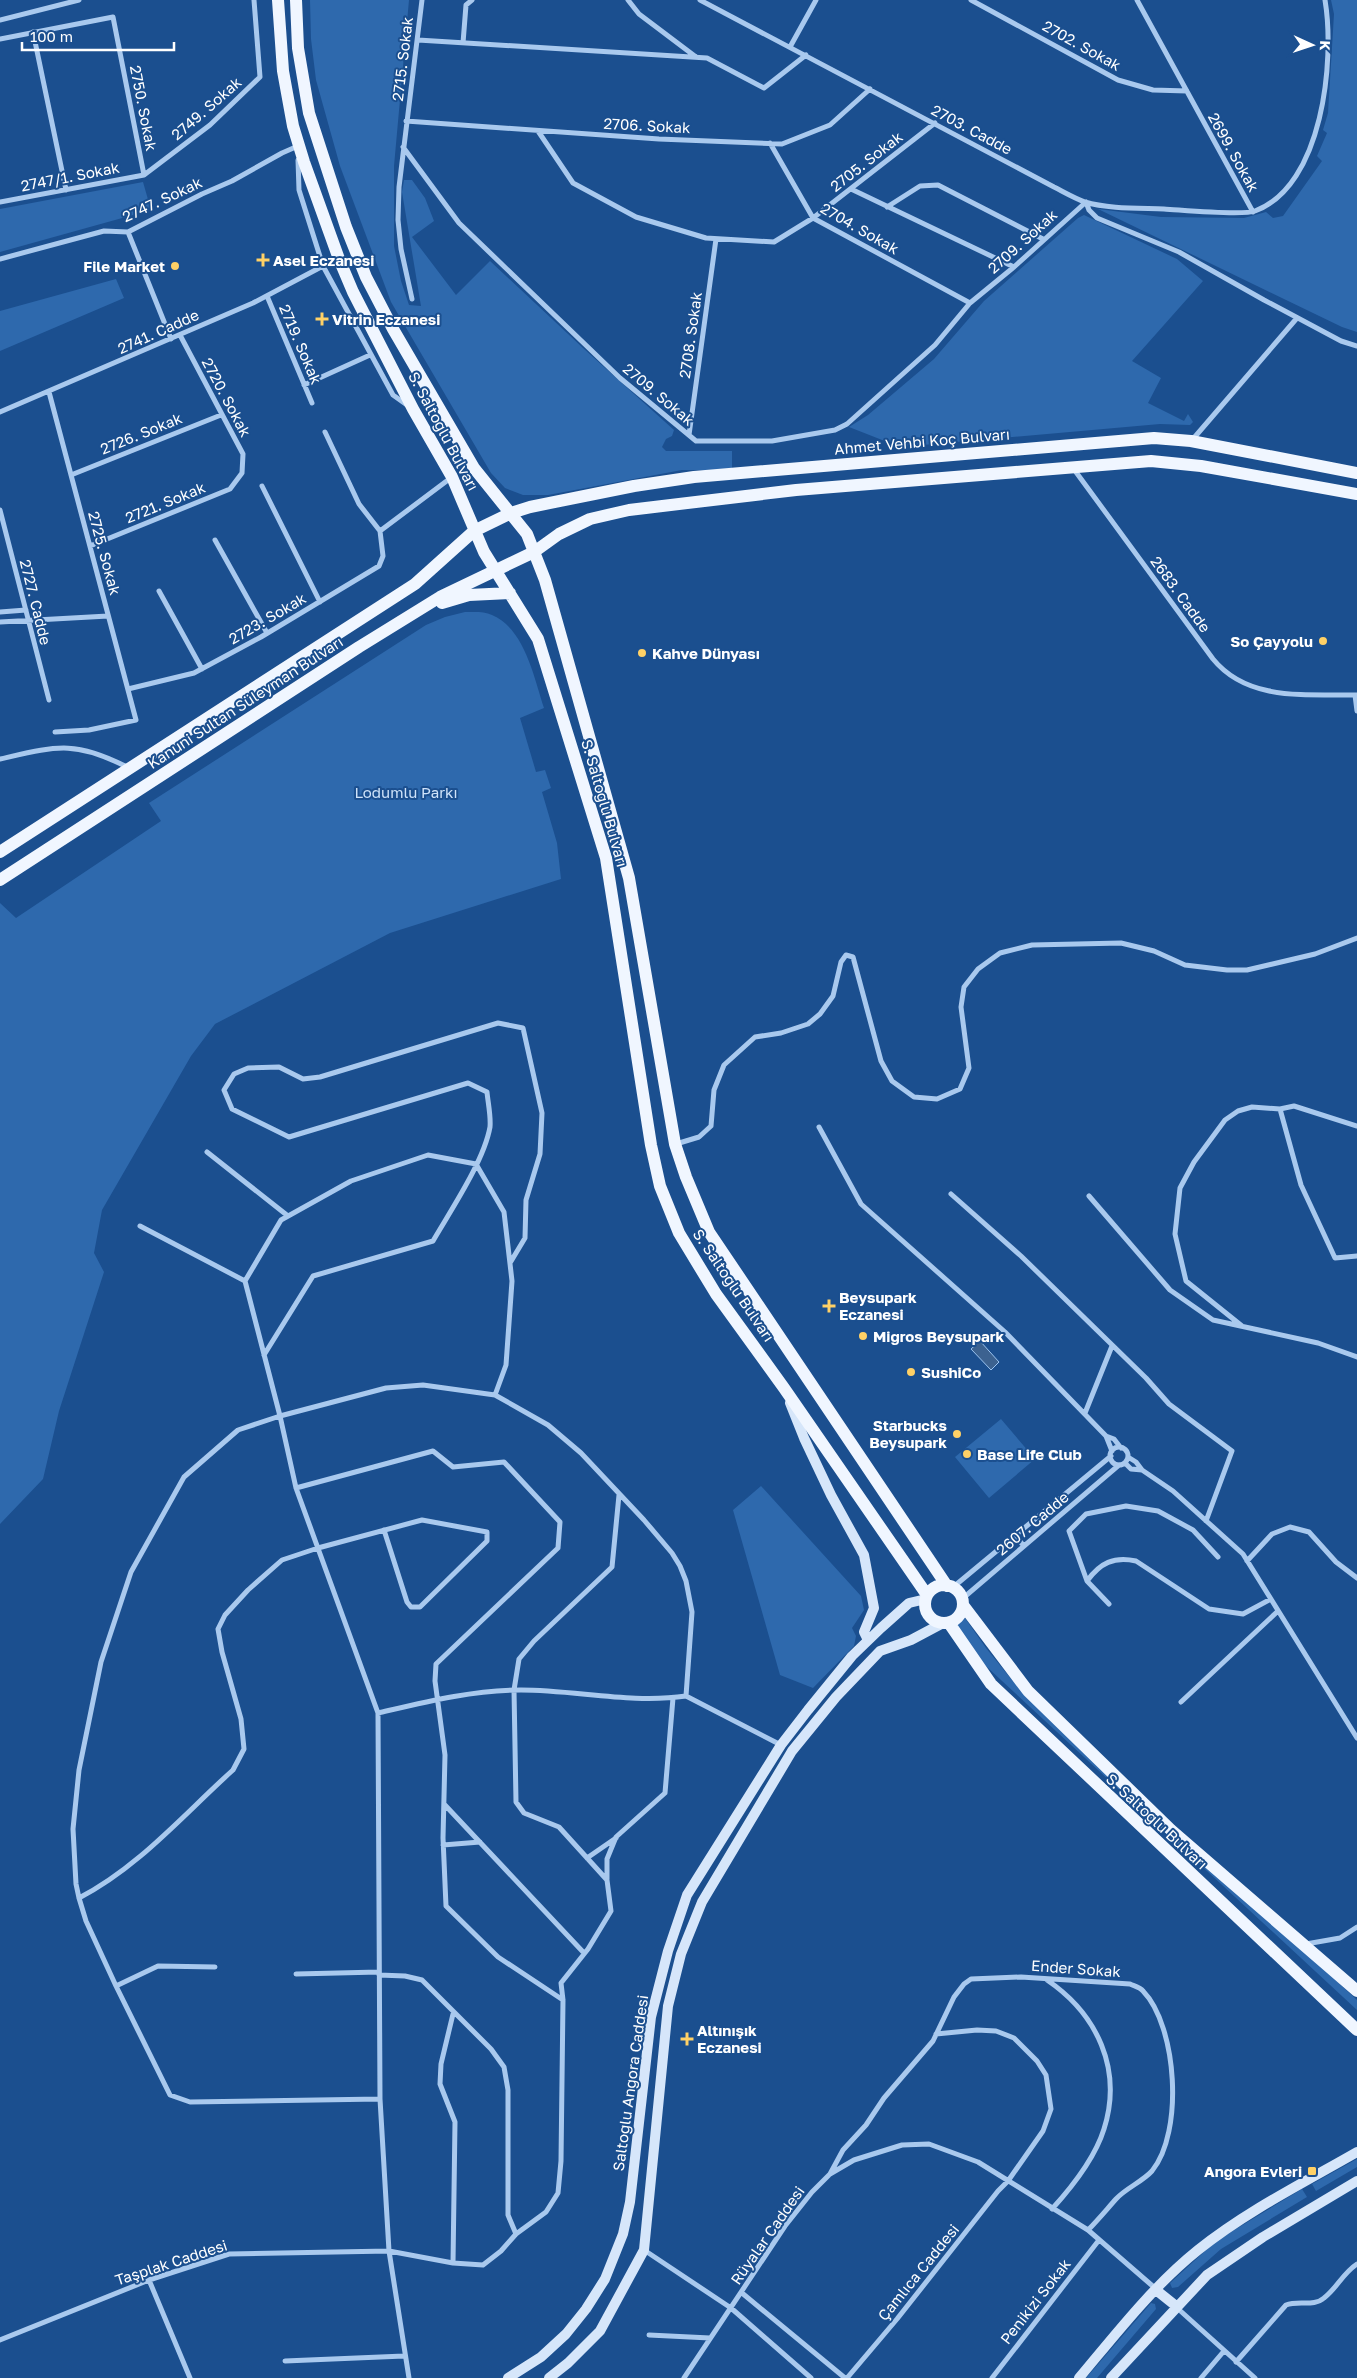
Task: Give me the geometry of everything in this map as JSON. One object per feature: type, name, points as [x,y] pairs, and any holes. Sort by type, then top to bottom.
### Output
[{"type":"main road","name":"S. Saltoğlu Bulvarı","points":[[278,0],[283,71],[298,145],[327,229],[353,292],[412,409],[452,477],[465,504],[474,531],[494,570],[538,639],[606,858],[651,1145],[660,1186],[679,1233],[716,1294],[784,1388],[926,1597],[927,1614],[931,1619],[946,1623],[991,1684],[1357,2030]]},
{"type":"main road","name":"S. Saltoğlu Bulvarı","points":[[296,0],[298,48],[309,113],[324,163],[359,260],[392,329],[470,461],[486,486],[527,534],[534,552],[560,632],[629,878],[675,1144],[686,1178],[709,1232],[950,1587],[1028,1691],[1171,1830],[1357,1991]]},
{"type":"main road","name":"Ahmet Vehbi Koç Bulvarı","points":[[492,522],[530,507],[634,486],[694,477],[1154,438],[1192,441],[1357,472]]},
{"type":"main road","points":[[534,552],[559,534],[580,523],[602,515],[629,510],[796,490],[1166,461],[1357,494]]},
{"type":"main road","name":"Kanuni Sultan Süleyman Bulvarı","points":[[0,852],[415,584],[474,531],[492,522]]},
{"type":"main road","name":"Kanuni Sultan Süleyman Bulvarı","points":[[0,880],[359,646],[440,597],[534,552]]},
{"type":"main road","points":[[422,608],[464,596],[510,593]]},
{"type":"main road","points":[[926,1597],[935,1587],[950,1587]]},
{"type":"main road","points":[[946,1623],[959,1616],[962,1602]]},
{"type":"street","points":[[0,20],[62,2],[79,0]]},
{"type":"street","name":"2749. Sokak","points":[[144,175],[210,125],[260,77],[254,0]]},
{"type":"street","name":"2715. Sokak","points":[[412,299],[398,220],[403,147],[422,0]]},
{"type":"street","points":[[463,43],[466,5],[472,0]]},
{"type":"street","points":[[628,0],[639,14],[696,57]]},
{"type":"street","name":"2703. Cadde","points":[[700,0],[1086,202],[1185,211],[1252,212]]},
{"type":"street","points":[[790,46],[816,0]]},
{"type":"street","name":"2702. Sokak","points":[[971,0],[1118,80],[1153,90],[1187,91]]},
{"type":"street","name":"2699. Sokak","points":[[1137,0],[1252,212],[1265,207],[1297,175],[1318,125],[1329,36],[1325,0]]},
{"type":"street","name":"2750. Sokak","points":[[33,32],[113,16],[144,175]]},
{"type":"street","points":[[0,39],[33,32],[66,190]]},
{"type":"street","points":[[418,40],[707,58],[764,88],[806,55]]},
{"type":"street","name":"2706. Sokak","points":[[406,121],[538,131],[782,144],[830,125],[870,89]]},
{"type":"street","name":"2705. Sokak","points":[[538,131],[573,183],[636,217],[706,238],[774,242],[813,218],[934,123]]},
{"type":"street","name":"2704. Sokak","points":[[770,143],[813,218],[970,303]]},
{"type":"street","points":[[298,145],[299,190],[323,266],[393,395],[412,409]]},
{"type":"street","name":"2747. Sokak","points":[[0,259],[104,230],[128,232],[202,194],[232,181],[298,145]]},
{"type":"street","name":"2709. Sokak","points":[[403,147],[459,223],[620,378],[696,441],[772,441],[834,430],[847,424],[935,345],[970,303],[1014,267],[1086,202]]},
{"type":"street","name":"2747/1. Sokak","points":[[0,202],[144,175]]},
{"type":"street","points":[[887,207],[920,186],[938,185],[1043,239]]},
{"type":"street","points":[[851,189],[1014,267]]},
{"type":"street","points":[[1086,202],[1089,210],[1097,218],[1179,252],[1210,272],[1297,318],[1341,341],[1357,346]]},
{"type":"street","points":[[128,232],[171,339]]},
{"type":"street","name":"2708. Sokak","points":[[688,435],[716,239]]},
{"type":"street","name":"2741. Cadde","points":[[0,412],[267,296],[323,266]]},
{"type":"street","name":"2719. Sokak","points":[[267,296],[312,403]]},
{"type":"street","points":[[1192,441],[1297,318]]},
{"type":"street","name":"2720. Sokak","points":[[180,335],[243,454],[242,473]]},
{"type":"street","points":[[304,385],[370,355]]},
{"type":"street","name":"2725. Sokak","points":[[49,392],[136,720],[89,730],[55,732]]},
{"type":"street","name":"2726. Sokak","points":[[71,474],[222,415]]},
{"type":"street","points":[[325,432],[359,504],[380,531],[452,477]]},
{"type":"street","name":"2683. Cadde","points":[[1073,468],[1213,659],[1228,675],[1248,686],[1276,693],[1356,695]]},
{"type":"street","name":"2721. Sokak","points":[[90,546],[230,489],[242,473]]},
{"type":"street","points":[[262,486],[320,602]]},
{"type":"street","name":"2727. Cadde","points":[[0,510],[48,700]]},
{"type":"street","name":"2723. Sokak","points":[[128,689],[194,673],[267,633],[379,566],[383,556],[380,531]]},
{"type":"street","points":[[215,540],[267,633]]},
{"type":"street","points":[[159,590],[202,669]]},
{"type":"street","points":[[0,612],[26,610]]},
{"type":"street","points":[[0,622],[108,616]]},
{"type":"street","points":[[1356,695],[1357,711]]},
{"type":"street","points":[[0,759],[44,749],[77,747],[103,754],[130,768]]},
{"type":"street","points":[[675,1144],[699,1137],[711,1126],[714,1090],[724,1065],[738,1050],[754,1037],[781,1033],[808,1024],[820,1014],[833,996],[842,962],[848,954],[854,957],[882,1061],[892,1081],[914,1097],[937,1099],[960,1089],[969,1068],[961,1007],[964,987],[978,969],[1000,953],[1032,945],[1121,943],[1154,951],[1185,965],[1227,970],[1247,970],[1315,954],[1357,938]]},
{"type":"street","points":[[264,1355],[313,1276],[433,1241],[476,1164],[485,1145],[490,1126],[488,1092],[468,1083],[289,1137],[232,1109],[224,1090],[234,1074],[248,1068],[279,1067],[303,1079],[320,1077],[498,1023],[523,1028],[542,1113],[540,1154],[526,1200],[525,1238],[510,1263]]},
{"type":"street","points":[[1244,1327],[1186,1281],[1175,1234],[1180,1188],[1194,1162],[1225,1120],[1238,1111],[1252,1107],[1280,1109],[1294,1106],[1357,1126]]},
{"type":"street","points":[[1280,1109],[1301,1185],[1334,1258],[1357,1256]]},
{"type":"street","points":[[819,1127],[861,1204],[1005,1332],[1085,1413],[1106,1436],[1112,1453],[1112,1461],[1119,1465],[1125,1463],[1128,1456]]},
{"type":"street","points":[[207,1152],[288,1216]]},
{"type":"street","points":[[409,2378],[388,2251],[380,2099],[378,1713],[296,1488],[280,1416],[245,1281],[281,1220],[351,1181],[428,1155],[476,1164],[504,1212],[512,1281],[506,1365],[495,1395]]},
{"type":"street","points":[[951,1194],[1021,1256],[1169,1404],[1232,1451],[1206,1521]]},
{"type":"street","points":[[1089,1196],[1170,1290],[1213,1320],[1318,1342],[1357,1358]]},
{"type":"street","points":[[140,1226],[245,1281]]},
{"type":"street","points":[[1085,1413],[1112,1346]]},
{"type":"street","points":[[380,2099],[190,2102],[170,2096],[86,1921],[76,1884],[74,1829],[79,1770],[101,1662],[130,1572],[184,1476],[238,1430],[280,1416],[386,1388],[424,1385],[495,1395],[548,1425],[581,1453],[672,1553],[686,1581],[692,1612],[686,1696]]},
{"type":"street","points":[[784,1388],[804,1438],[831,1495],[864,1555],[874,1608],[864,1632],[868,1640]]},
{"type":"street","points":[[1106,1436],[1114,1439],[1142,1470],[1173,1491],[1243,1554],[1357,1738]]},
{"type":"street","points":[[1112,1453],[1121,1448]]},
{"type":"street","points":[[296,1488],[433,1451],[453,1467],[504,1462],[560,1522],[558,1548],[436,1664],[435,1681],[445,1755],[443,1845],[446,1906],[498,1957],[563,2000]]},
{"type":"street","name":"2607. Cadde","points":[[950,1587],[1015,1536],[1112,1453]]},
{"type":"street","points":[[1125,1463],[1131,1469],[1142,1470]]},
{"type":"street","name":"2607. Cadde","points":[[962,1602],[1119,1465]]},
{"type":"street","points":[[607,1880],[559,1827],[524,1813],[516,1802],[514,1690],[519,1659],[534,1641],[612,1567],[619,1495]]},
{"type":"street","points":[[1109,1604],[1087,1581],[1069,1531],[1086,1514],[1126,1506],[1158,1511],[1193,1530],[1218,1557]]},
{"type":"street","points":[[79,1898],[104,1885],[127,1868],[234,1770],[244,1750],[241,1719],[222,1652],[218,1629],[225,1615],[248,1590],[282,1560],[318,1548],[384,1530],[422,1520],[487,1532],[487,1541],[420,1607],[411,1607],[407,1602],[384,1530]]},
{"type":"street","points":[[1247,1561],[1272,1534],[1290,1527],[1309,1532],[1336,1562],[1357,1578]]},
{"type":"street","points":[[1015,1536],[1024,1546]]},
{"type":"street","points":[[1087,1581],[1104,1563],[1122,1558],[1136,1561],[1209,1610],[1243,1614],[1271,1599]]},
{"type":"street","name":"Saltoğlu Angora Caddesi","points":[[508,2378],[541,2357],[566,2334],[586,2309],[605,2279],[623,2234],[630,2202],[648,2036],[657,1991],[668,1951],[687,1895],[781,1745],[852,1656],[909,1603],[926,1597]]},
{"type":"street","points":[[1181,1702],[1278,1611]]},
{"type":"street","name":"Saltoğlu Angora Caddesi","points":[[549,2378],[568,2363],[600,2331],[644,2250],[664,2032],[671,1992],[681,1954],[696,1914],[714,1880],[792,1751],[818,1718],[874,1655],[887,1647],[911,1640],[946,1623]]},
{"type":"street","points":[[378,1713],[478,1692],[514,1690],[571,1692],[660,1700],[686,1696],[792,1751]]},
{"type":"street","points":[[587,1858],[616,1837],[665,1793],[672,1698]]},
{"type":"street","points":[[444,1804],[584,1954]]},
{"type":"street","name":"Taşplak Caddesi","points":[[0,2340],[149,2280],[229,2254],[388,2251],[483,2265],[501,2251],[516,2234],[546,2212],[558,2193],[561,2161],[563,2000],[561,1982],[584,1954],[611,1911],[607,1880],[607,1859],[616,1837]]},
{"type":"street","points":[[443,1845],[480,1842]]},
{"type":"street","points":[[1303,1945],[1340,1938],[1357,1927]]},
{"type":"street","points":[[116,1986],[158,1966],[215,1967]]},
{"type":"street","points":[[296,1974],[379,1974],[405,1976],[422,1980],[453,2014],[491,2050],[504,2067],[508,2090],[508,2215],[516,2234]]},
{"type":"street","name":"Ender Sokak","points":[[830,2174],[843,2150],[866,2125],[884,2098],[921,2057],[936,2034],[954,1997],[964,1984],[971,1979],[1021,1977],[1130,1984],[1142,1989],[1154,2005],[1164,2028],[1174,2082],[1172,2120],[1164,2146],[1152,2170],[1117,2198],[1088,2230]]},
{"type":"street","points":[[1045,1979],[1068,1994],[1081,2009],[1103,2047],[1110,2074],[1110,2101],[1104,2130],[1077,2178],[1052,2210]]},
{"type":"street","points":[[453,2014],[442,2064],[440,2084],[454,2122],[453,2262]]},
{"type":"street","name":"Çamlıca Caddesi","points":[[846,2378],[897,2319],[998,2191],[1008,2181],[1043,2131],[1051,2109],[1046,2074],[1014,2038],[996,2031],[977,2030],[936,2034]]},
{"type":"street","name":"Rüyalar Caddesi","points":[[684,2378],[785,2226],[812,2192],[830,2174],[854,2160],[902,2144],[929,2144],[978,2162],[1052,2210],[1088,2230],[1156,2290]]},
{"type":"street","points":[[1079,2378],[1156,2290],[1183,2263],[1214,2238],[1256,2210],[1357,2152]]},
{"type":"street","points":[[1111,2378],[1176,2306],[1207,2276],[1237,2254],[1357,2181]]},
{"type":"street","name":"Penikizi Sokak","points":[[992,2378],[1099,2240]]},
{"type":"street","points":[[644,2250],[731,2308],[811,2378]]},
{"type":"street","points":[[1236,2362],[1286,2306],[1293,2302],[1314,2302],[1324,2299],[1347,2270],[1357,2264]]},
{"type":"street","points":[[149,2280],[190,2378]]},
{"type":"street","points":[[1156,2290],[1255,2378]]},
{"type":"street","points":[[742,2293],[846,2378]]},
{"type":"street","points":[[649,2335],[710,2338]]},
{"type":"street","points":[[1202,2378],[1224,2351]]},
{"type":"street","points":[[285,2361],[404,2356]]},
{"type":"green space","points":[[310,0],[409,0],[394,166],[394,246],[401,281],[409,305],[421,306],[402,192],[404,180],[412,180],[425,198],[434,221],[412,237],[456,295],[490,261],[674,430],[672,436],[666,439],[662,447],[666,451],[732,451],[732,470],[682,470],[548,495],[523,495],[505,488],[491,473],[391,302],[340,166],[316,80],[311,39]]},
{"type":"green space","points":[[1331,0],[1357,0],[1357,332],[1342,327],[1098,209],[1161,217],[1244,218],[1266,212],[1273,218],[1283,216],[1322,161],[1317,156],[1327,133],[1323,130],[1328,113],[1334,14]]},
{"type":"green space","points":[[143,182],[151,210],[0,252],[0,209]]},
{"type":"green space","points":[[1084,215],[1177,259],[1203,281],[1132,361],[1161,378],[1148,403],[1184,421],[1188,414],[1193,422],[1190,425],[1160,424],[900,447],[849,427],[868,415],[934,359],[984,301],[1078,218]]},
{"type":"green space","points":[[116,279],[124,298],[0,351],[0,311]]},
{"type":"green space","name":"Lodumlu Parkı","points":[[465,612],[486,613],[503,622],[513,631],[532,669],[544,708],[520,718],[536,772],[545,770],[551,788],[542,792],[557,843],[561,879],[390,933],[215,1024],[191,1056],[102,1210],[94,1253],[104,1272],[59,1411],[43,1479],[0,1524],[0,903],[16,918],[161,821],[149,803],[426,625],[445,617]]},
{"type":"green space","points":[[1001,1419],[1035,1459],[989,1498],[955,1457]]},
{"type":"green space","points":[[761,1486],[861,1596],[864,1610],[852,1628],[856,1636],[854,1646],[813,1688],[780,1675],[733,1510]]},
{"type":"green space","points":[[965,1618],[1012,1680],[1357,2000],[1357,2010],[961,1643],[949,1630]]},
{"type":"green space","points":[[1357,2159],[1357,2167],[1316,2191],[1312,2184]]},
{"type":"green space","points":[[1302,2189],[1307,2197],[1221,2249],[1178,2287],[1172,2288],[1170,2283],[1216,2241]]},
{"type":"green space","points":[[1151,2303],[1155,2304],[1156,2309],[1097,2378],[1086,2378]]},
{"type":"shaded area","points":[[980,1341],[999,1362],[991,1370],[971,1349]]},
{"type":"place","name":"Asel Eczanesi","points":[[263,260]]},
{"type":"place","name":"File Market","points":[[175,266]]},
{"type":"place","name":"Vitrin Eczanesi","points":[[322,319]]},
{"type":"place","name":"So Çayyolu","points":[[1323,641]]},
{"type":"place","name":"Kahve Dünyası","points":[[642,653]]},
{"type":"place","name":"Beysupark Eczanesi","points":[[829,1306]]},
{"type":"place","name":"Migros Beysupark","points":[[863,1336]]},
{"type":"place","name":"SushiCo","points":[[911,1372]]},
{"type":"place","name":"Starbucks Beysupark","points":[[957,1434]]},
{"type":"place","name":"Base Life Club","points":[[967,1454]]},
{"type":"place","name":"Altınışık Eczanesi","points":[[687,2039]]},
{"type":"place","name":"Angora Evleri","points":[[1312,2171]]}]
